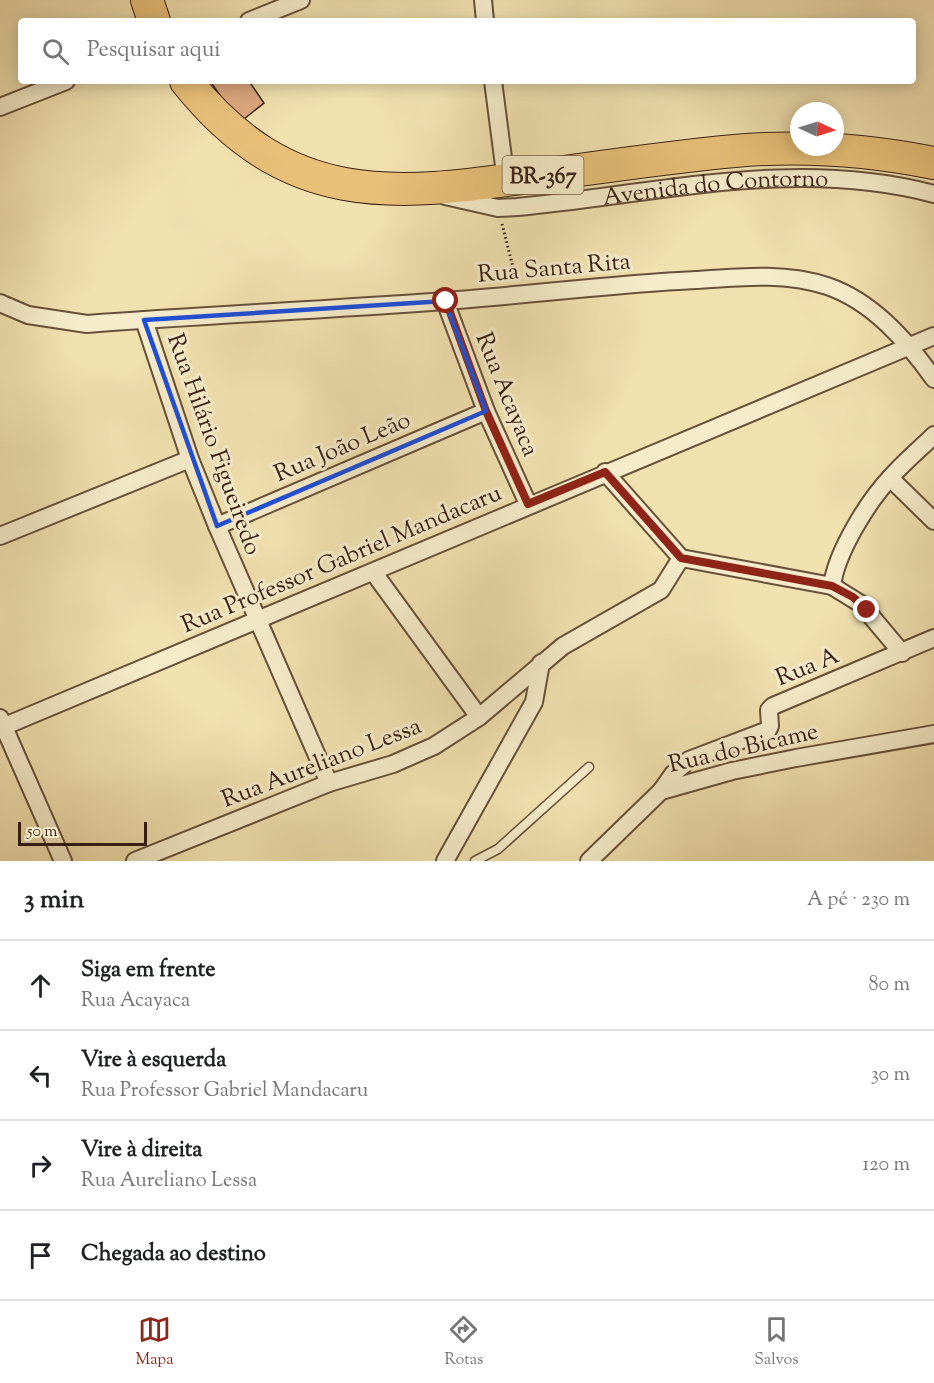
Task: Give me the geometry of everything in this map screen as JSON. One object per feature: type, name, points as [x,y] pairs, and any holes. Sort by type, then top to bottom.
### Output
[{"type":"highway","points":[[147,0],[153,18]]},
{"type":"highway","name":"Avenida do Contorno","points":[[189,84],[232,130],[262,151],[315,177],[360,187],[502,194],[678,157],[767,149],[826,150],[934,163]]},
{"type":"street","points":[[256,18],[301,0]]},
{"type":"street","points":[[483,0],[485,18]]},
{"type":"street","points":[[0,107],[58,84]]},
{"type":"street","points":[[493,84],[502,194]]},
{"type":"street","name":"Avenida do Contorno","points":[[502,194],[770,177],[861,181],[934,194]]},
{"type":"street","name":"Rua Santa Rita","points":[[0,303],[28,315],[87,324],[446,301],[519,293],[737,278],[801,279],[847,294],[910,345],[934,379]]},
{"type":"street","name":"Rua Acayaca","points":[[446,301],[486,411],[528,504]]},
{"type":"street","name":"Rua Hilário Figueiredo","points":[[144,320],[190,459],[257,622],[329,783]]},
{"type":"street","name":"Rua Professor Gabriel Mandacaru","points":[[1,724],[257,622],[528,504],[934,336]]},
{"type":"street","name":"Rua João Leão","points":[[217,526],[486,411]]},
{"type":"street","points":[[832,586],[838,560],[890,477],[934,435]]},
{"type":"street","points":[[0,536],[190,459]]},
{"type":"street","points":[[605,472],[681,558],[832,586],[861,604],[902,653]]},
{"type":"street","points":[[890,477],[934,521]]},
{"type":"street","name":"Rua Aureliano Lessa","points":[[135,861],[329,783],[416,754],[479,717],[541,663],[579,636],[660,590],[681,558]]},
{"type":"street","points":[[374,573],[479,717]]},
{"type":"street","name":"Rua A","points":[[661,791],[680,766],[689,760],[768,730],[771,707],[934,638]]},
{"type":"street","points":[[445,861],[534,702],[541,663]]},
{"type":"street","points":[[1,724],[63,861]]},
{"type":"street","name":"Rua do Bicame","points":[[590,861],[661,791],[732,771],[934,734]]},
{"type":"lane","points":[[475,861],[498,849],[589,767]]},
{"type":"path","points":[[502,194],[519,293]]},
{"type":"highlighted area","points":[[445,301],[486,411],[217,526],[144,320]]},
{"type":"building","points":[[212,84],[251,84],[264,103],[239,123]]},
{"type":"route","points":[[446,301],[486,411],[528,504],[605,472],[681,558],[832,586],[853,597],[867,610]]}]
